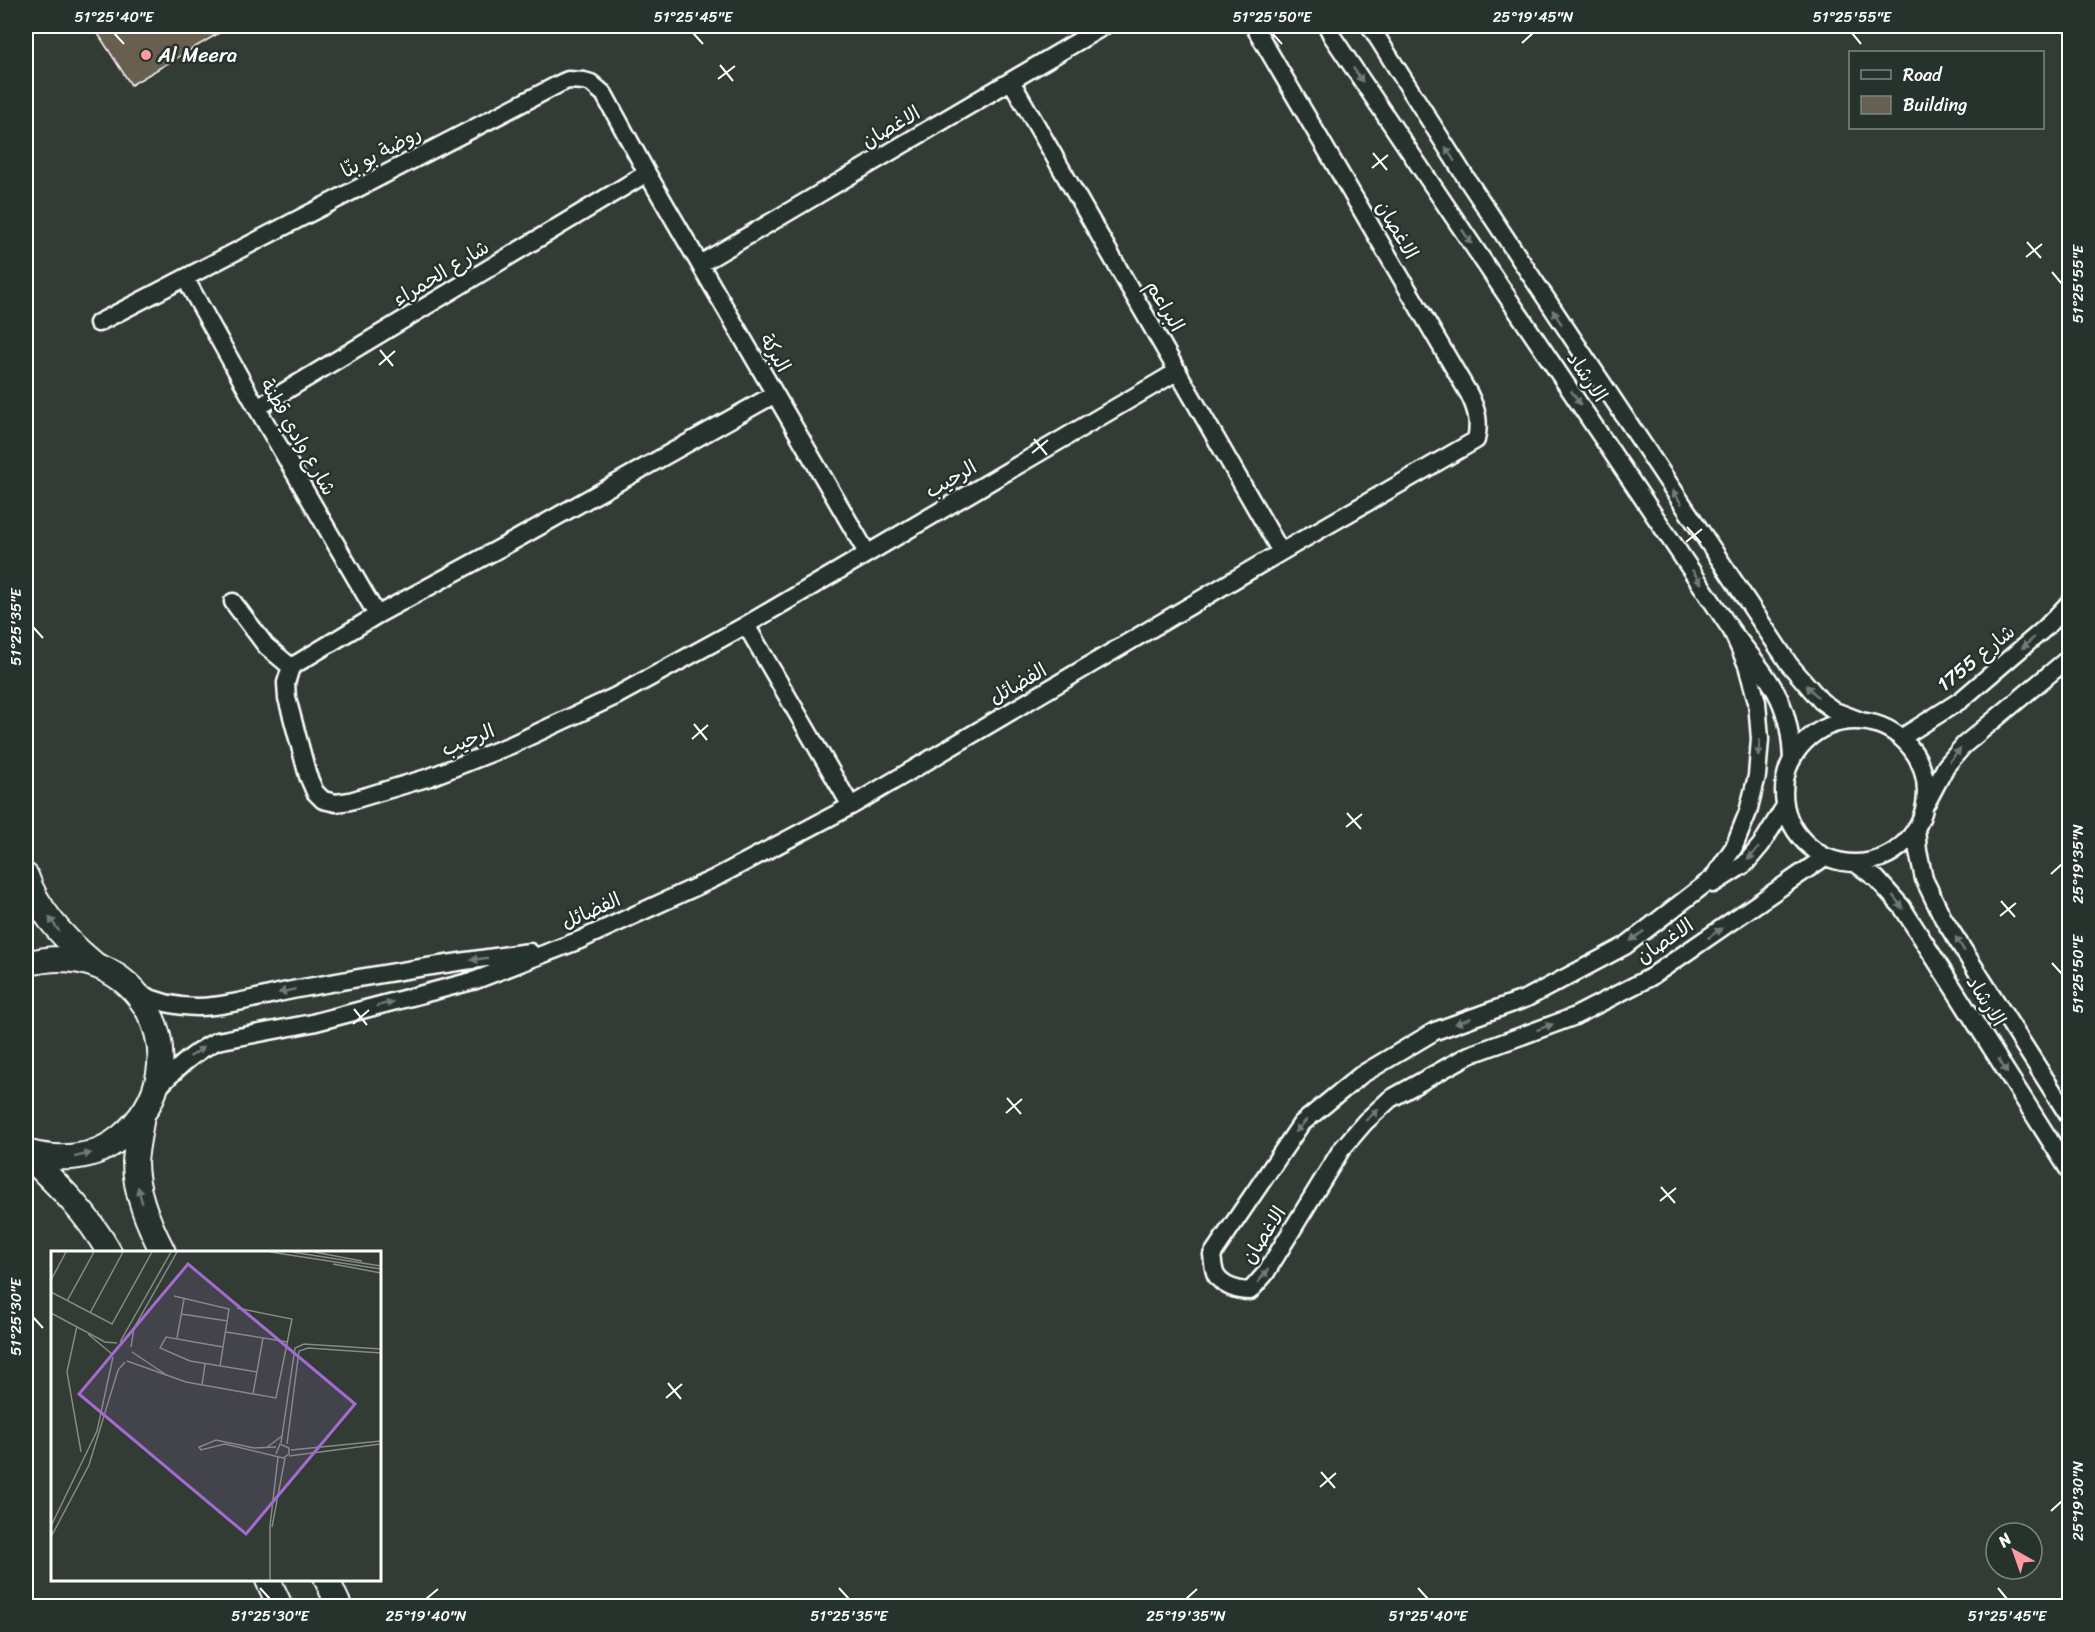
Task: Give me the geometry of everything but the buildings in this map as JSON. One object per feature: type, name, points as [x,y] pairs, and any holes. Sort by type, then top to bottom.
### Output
[{"type":"main road","points":[[26,876],[40,905],[59,931],[93,963]]},
{"type":"main road","points":[[26,964],[58,958],[76,959],[108,970],[133,989],[144,1004],[153,1020],[160,1055],[159,1074],[154,1092],[142,1115],[130,1130],[115,1142],[98,1151],[80,1156],[42,1157],[26,1153]]},
{"type":"main road","points":[[142,1115],[135,1161],[137,1181],[144,1207],[163,1251]]},
{"type":"main road","points":[[26,1153],[88,1219],[108,1251]]},
{"type":"main road","points":[[268,1581],[280,1606]]},
{"type":"main road","points":[[327,1581],[339,1606]]},
{"type":"street","name":"الاغصان","points":[[700,264],[1104,26]]},
{"type":"street","name":"الاغصان","points":[[1254,26],[1469,394],[1476,409],[1479,426]]},
{"type":"street","name":"الارشاد","points":[[1327,26],[1732,631],[1775,689],[1784,706],[1791,737],[1792,760]]},
{"type":"street","name":"الارشاد","points":[[1370,26],[1472,188],[1789,664],[1821,701],[1835,711],[1861,721]]},
{"type":"street","name":"روضة بو بنّا","points":[[98,323],[568,80],[591,83],[604,93],[647,173]]},
{"type":"street","name":"البراعم","points":[[1011,81],[1281,552]]},
{"type":"street","name":"البركة","points":[[647,173],[867,553]]},
{"type":"street","name":"شارع الحمراء","points":[[257,408],[647,173]]},
{"type":"street","name":"شارع وادي قطنة","points":[[185,278],[377,615]]},
{"type":"street","name":"الرحيب","points":[[291,667],[286,683],[287,698],[308,776],[315,792],[323,800],[336,803],[350,801],[430,777],[511,745],[616,696],[746,625],[1178,371]]},
{"type":"street","points":[[233,602],[266,646],[291,667],[377,615],[775,394]]},
{"type":"street","name":"الفضائل","points":[[154,1092],[184,1061],[217,1041],[312,1023],[476,980],[558,949],[713,879],[851,806],[1281,552],[1476,440],[1479,426]]},
{"type":"street","name":"شارع 1755","points":[[1901,738],[1960,700],[2044,629],[2070,602]]},
{"type":"street","points":[[746,625],[851,806]]},
{"type":"street","name":"الاغصان","points":[[1684,902],[1713,878],[1734,847],[1748,812],[1757,776],[1760,739],[1756,702],[1747,665],[1732,631]]},
{"type":"street","points":[[1925,805],[1926,790],[1919,761],[1912,748],[1882,726],[1861,721],[1833,724],[1820,730],[1799,748],[1792,760],[1785,782],[1785,806],[1797,832],[1806,843],[1825,856],[1855,863],[1867,862],[1890,854],[1909,838],[1916,828],[1925,805],[1946,766],[1964,745],[2070,657]]},
{"type":"street","name":"الاغصان","points":[[1785,806],[1761,845],[1745,864],[1684,902],[1615,951],[1527,998],[1436,1031],[1361,1075],[1301,1124],[1212,1255],[1216,1276],[1230,1287],[1240,1291],[1250,1291],[1265,1274],[1341,1150],[1365,1122],[1390,1099],[1469,1055],[1573,1017],[1649,978],[1825,856]]},
{"type":"street","name":"الارشاد","points":[[1916,828],[1924,879],[1943,918],[2070,1118]]},
{"type":"street","name":"الارشاد","points":[[1855,863],[1877,879],[1902,907],[2070,1172]]},
{"type":"street","name":"الفضائل","points":[[133,989],[154,1001],[187,1006],[212,1006],[299,988],[436,965],[558,949]]},
{"type":"place","name":"Al Meera","points":[[146,55]]}]
